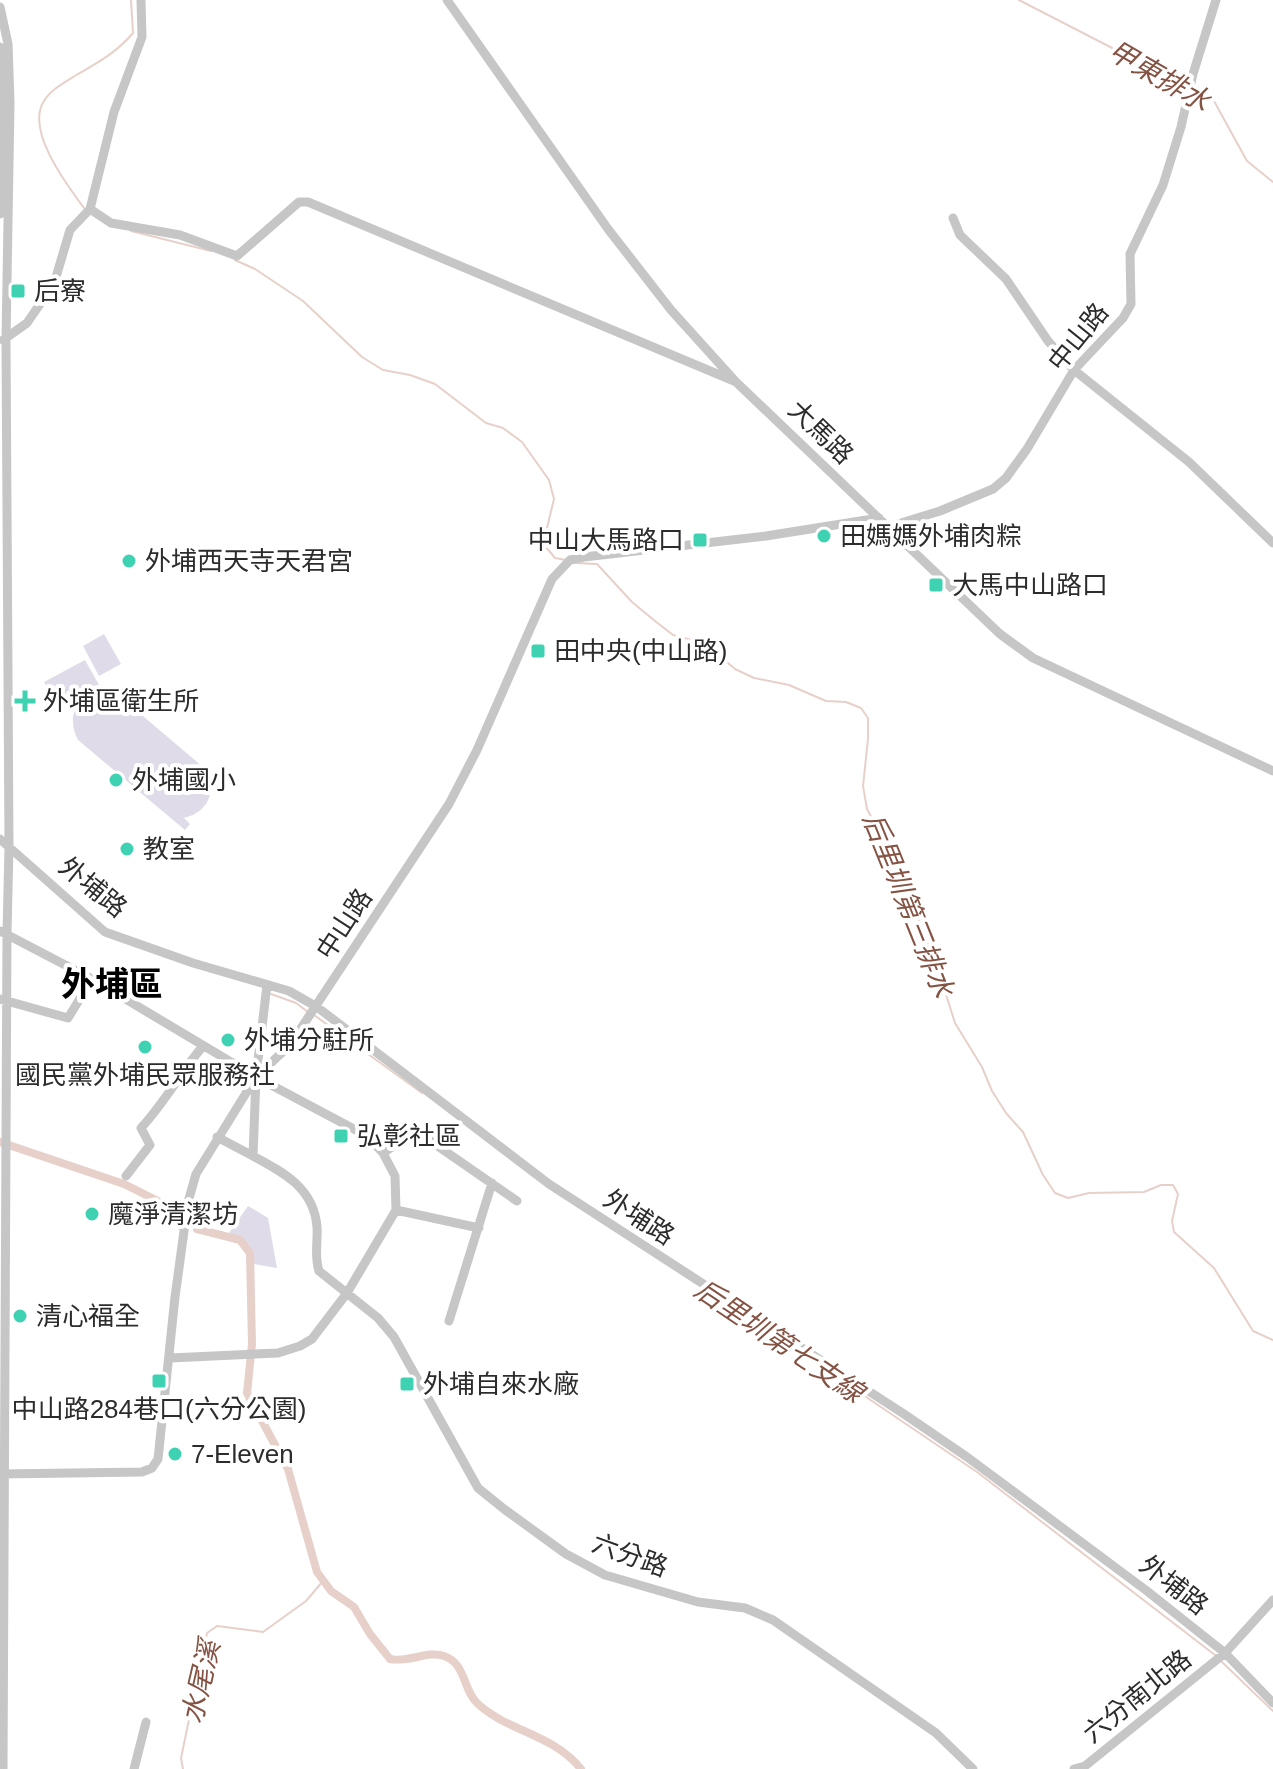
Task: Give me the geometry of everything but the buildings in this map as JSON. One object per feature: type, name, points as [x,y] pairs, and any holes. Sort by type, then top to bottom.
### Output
[{"type":"street","points":[[3,340],[27,323],[40,304],[43,294],[56,277],[70,230],[90,209],[114,112],[142,37],[141,0]]},
{"type":"street","name":"大馬路","points":[[447,0],[641,274],[736,382],[1000,634],[1033,658],[1273,771]]},
{"type":"street","name":"中山路","points":[[888,527],[940,511],[993,489],[1006,478],[1074,370],[1123,318],[1131,304],[1130,254],[1163,185],[1216,0]]},
{"type":"street","points":[[0,7],[8,44],[10,103],[3,340],[4,676],[9,847],[3,932],[3,1769]]},
{"type":"street","points":[[0,47],[3,103],[0,214]]},
{"type":"street","points":[[90,209],[111,223],[180,235],[237,256],[299,202],[308,202],[736,382]]},
{"type":"street","points":[[953,218],[960,235],[1006,279],[1048,341],[1074,370],[1189,462],[1273,543]]},
{"type":"street","name":"中山路","points":[[2,1474],[142,1472],[152,1468],[158,1459],[175,1297],[188,1202],[196,1174],[256,1077],[290,1045],[317,1007],[449,804],[477,750],[552,579],[570,560],[766,536],[879,518]]},
{"type":"street","name":"外埔路","points":[[0,839],[105,932],[193,963],[289,991],[317,1007],[549,1184],[904,1414],[1147,1591],[1225,1653],[1273,1703]]},
{"type":"street","points":[[3,932],[92,979],[256,1077],[367,1136],[383,1153],[395,1176],[396,1210],[347,1293],[312,1339],[278,1353],[170,1358]]},
{"type":"street","points":[[4,1000],[68,1018],[92,979]]},
{"type":"street","points":[[253,1156],[256,1077],[267,985]]},
{"type":"street","points":[[126,1176],[150,1145],[141,1128],[162,1106],[182,1071],[203,1046]]},
{"type":"street","points":[[383,1153],[416,1131],[517,1201]]},
{"type":"street","name":"六分路","points":[[217,1137],[285,1174],[306,1194],[317,1227],[316,1260],[319,1271],[378,1318],[394,1337],[478,1488],[566,1554],[605,1575],[698,1602],[745,1608],[773,1620],[936,1733],[973,1769]]},
{"type":"street","points":[[449,1321],[492,1183]]},
{"type":"street","points":[[396,1210],[479,1228]]},
{"type":"street","name":"六分南北路","points":[[1074,1769],[1085,1766],[1225,1653],[1273,1600]]},
{"type":"street","points":[[134,1769],[146,1722]]},
{"type":"shaded area","points":[[104,634],[121,664],[99,676],[83,646]]},
{"type":"shaded area","points":[[85,660],[99,685],[57,707],[44,682]]},
{"type":"shaded area","points":[[106,691],[124,700],[203,767],[208,775],[209,798],[200,810],[184,818],[190,824],[185,830],[78,740],[73,722],[77,706],[88,696]]},
{"type":"shaded area","points":[[248,1206],[268,1218],[277,1268],[254,1264],[248,1244],[229,1233]]},
{"type":"waterway","name":"后里圳第三排水","points":[[84,208],[50,157],[40,127],[40,113],[44,101],[55,89],[121,46],[133,33],[131,0]]},
{"type":"waterway","name":"甲東排水","points":[[1019,0],[1186,86]]},
{"type":"waterway","name":"甲東排水","points":[[1191,89],[1214,101],[1247,161],[1273,182]]},
{"type":"waterway","name":"后里圳第三排水","points":[[131,231],[211,251]]},
{"type":"waterway","name":"后里圳第三排水","points":[[235,260],[255,269],[303,301],[362,357],[383,370],[435,384],[486,423],[503,428],[522,442],[549,480],[554,499],[546,532],[546,547],[555,558],[566,560]]},
{"type":"waterway","name":"后里圳第三排水","points":[[576,563],[597,564],[632,602],[673,635],[706,644],[735,669],[754,678],[789,685],[826,701],[846,702],[861,708],[868,718],[863,786],[867,809],[891,855],[918,919],[955,1023],[982,1067],[992,1091],[1023,1132],[1043,1175],[1055,1193],[1068,1198],[1089,1193],[1144,1192],[1161,1185],[1173,1185],[1178,1194],[1172,1221],[1174,1232],[1214,1268],[1253,1331],[1273,1340]]},
{"type":"waterway","name":"后里圳第七支線","points":[[271,994],[296,1003],[308,1012]]},
{"type":"waterway","name":"后里圳第七支線","points":[[314,1015],[422,1093]]},
{"type":"waterway","points":[[0,1142],[124,1184],[160,1202],[181,1226]]},
{"type":"waterway","points":[[197,1229],[240,1240],[250,1253],[252,1344],[247,1393],[288,1469],[317,1572],[331,1591],[354,1607],[390,1659],[431,1654],[451,1660],[478,1704],[503,1721],[557,1748],[581,1769]]},
{"type":"waterway","name":"后里圳第七支線","points":[[767,1330],[977,1472],[1215,1655]]},
{"type":"waterway","name":"水尾溪","points":[[183,1769],[181,1758],[207,1633],[217,1626],[263,1632],[306,1601],[323,1581]]},
{"type":"waterway","name":"后里圳第七支線","points":[[1222,1662],[1273,1711]]},
{"type":"place","name":"后寮","points":[[18,291]]},
{"type":"place","name":"田媽媽外埔肉粽","points":[[824,536]]},
{"type":"place","name":"中山大馬路口","points":[[700,540]]},
{"type":"place","name":"外埔西天寺天君宮","points":[[129,561]]},
{"type":"place","name":"大馬中山路口","points":[[936,585]]},
{"type":"place","name":"田中央(中山路)","points":[[538,651]]},
{"type":"place","name":"外埔區衛生所","points":[[25,701]]},
{"type":"place","name":"外埔國小","points":[[116,780]]},
{"type":"place","name":"教室","points":[[127,849]]},
{"type":"place","name":"外埔分駐所","points":[[228,1040]]},
{"type":"place","name":"國民黨外埔民眾服務社","points":[[145,1047]]},
{"type":"place","name":"弘彰社區","points":[[341,1136]]},
{"type":"place","name":"魔淨清潔坊","points":[[92,1214]]},
{"type":"place","name":"清心福全","points":[[20,1316]]},
{"type":"place","name":"中山路284巷口(六分公園)","points":[[159,1381]]},
{"type":"place","name":"外埔自來水廠","points":[[407,1384]]},
{"type":"place","name":"7-Eleven","points":[[175,1454]]},
{"type":"district","name":"外埔區","points":[[112,984]]}]
